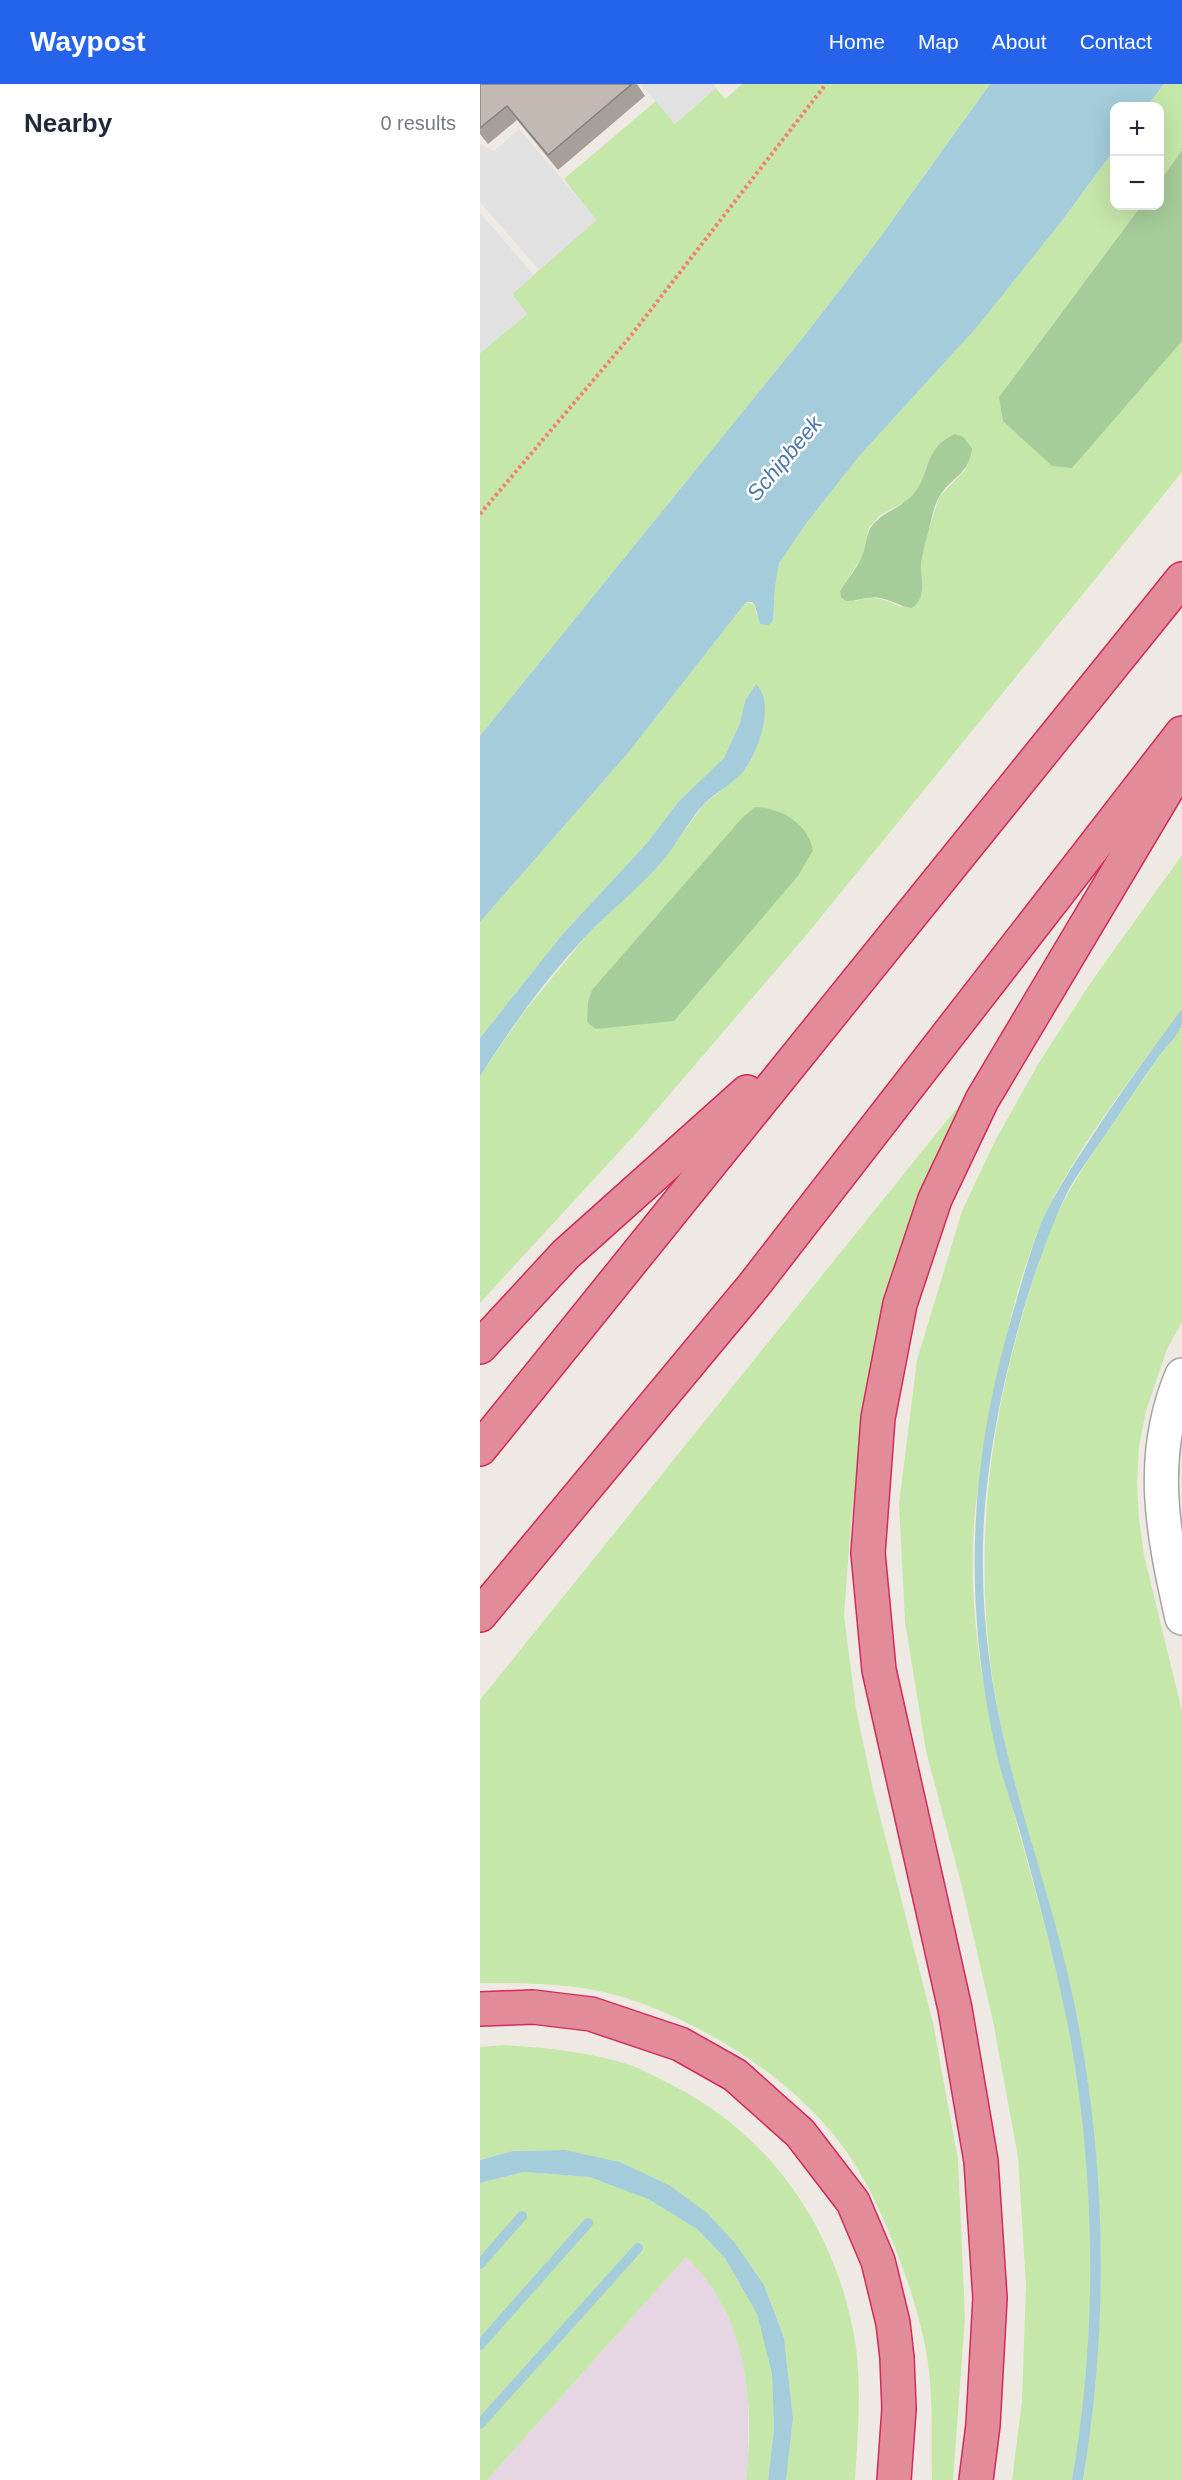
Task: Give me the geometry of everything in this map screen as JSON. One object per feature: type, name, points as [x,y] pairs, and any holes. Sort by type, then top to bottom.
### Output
[{"type":"highway","points":[[480,1449],[1182,579]]},
{"type":"highway","points":[[480,1615],[754,1285],[1182,733]]},
{"type":"highway","points":[[976,2480],[983,2425],[990,2298],[981,2161],[955,2009],[879,1670],[868,1553],[878,1418],[900,1304],[935,1199],[982,1100],[1182,764]]},
{"type":"highway","points":[[480,1347],[566,1254],[821,1025]]},
{"type":"highway","points":[[480,2009],[533,2007],[591,2014],[680,2044],[735,2075],[800,2133],[853,2202],[878,2261],[893,2324],[897,2358],[899,2409],[894,2480]]},
{"type":"street","points":[[1182,1374],[1168,1416],[1160,1483],[1167,1551],[1182,1618]]},
{"type":"path","points":[[480,514],[629,338],[826,84]]},
{"type":"shaded area","points":[[641,84],[714,84],[716,88],[675,124]]},
{"type":"shaded area","points":[[519,129],[597,220],[539,270],[480,202],[480,144],[494,151]]},
{"type":"shaded area","points":[[480,213],[534,275],[512,294],[527,314],[480,353]]},
{"type":"shaded area","points":[[686,2257],[700,2270],[718,2297],[734,2329],[743,2358],[748,2400],[746,2480],[487,2480]]},
{"type":"green space","points":[[742,84],[990,84],[876,243],[805,335],[480,736],[480,353],[527,314],[512,294],[596,220],[564,179],[656,101],[675,124],[716,88],[725,99]]},
{"type":"green space","points":[[1164,84],[1182,84],[1182,150],[1164,175],[1164,102],[1150,102]]},
{"type":"green space","points":[[1182,150],[1182,341],[1072,468],[1052,466],[1003,421],[999,397],[1138,210],[1164,210],[1164,175]]},
{"type":"green space","points":[[1110,155],[1110,210],[1138,210],[999,397],[1160,365],[1182,341],[1182,472],[808,933],[640,1129],[480,1303],[480,1076],[524,1012],[587,935],[660,864],[704,804],[747,767],[756,685],[745,701],[740,723],[724,758],[679,801],[647,843],[562,935],[480,1038],[480,922],[628,753],[746,602],[755,605],[756,614],[773,620],[779,563],[808,521],[861,454],[977,327],[1061,222]],"holes":[[[967,468],[939,497],[925,541],[921,564],[922,594],[901,607],[879,599],[868,598],[856,601],[840,591],[862,557],[869,528],[880,515],[905,502],[916,492]]]},
{"type":"green space","points":[[955,434],[963,437],[972,448],[970,457],[963,470],[939,497],[935,506],[922,557],[922,589],[917,604],[912,608],[876,598],[846,601],[841,597],[840,591],[860,560],[870,529],[915,492],[933,453],[938,446]]},
{"type":"green space","points":[[755,807],[774,810],[792,819],[810,840],[813,850],[798,876],[674,1021],[596,1029],[587,1022],[588,1002],[592,990],[742,818]]},
{"type":"green space","points":[[1182,855],[1182,1008],[1100,1121],[1047,1211],[1013,1308],[998,1376],[975,1516],[973,1584],[977,1641],[986,1697],[1012,1808],[1057,1974],[1070,2036],[1087,2162],[1090,2226],[1091,2290],[1088,2354],[1072,2480],[1012,2480],[1022,2401],[1026,2285],[1018,2157],[993,2021],[962,1887],[926,1751],[905,1622],[899,1504],[917,1360],[962,1211],[995,1141],[1037,1066],[1089,985]]},
{"type":"green space","points":[[1182,1025],[1182,1322],[1167,1349],[1146,1411],[1139,1447],[1137,1483],[1144,1555],[1182,1711],[1182,2480],[1083,2480],[1091,2425],[1100,2315],[1099,2205],[1095,2150],[1089,2095],[1074,2003],[1016,1789],[996,1698],[988,1643],[985,1534],[989,1479],[1008,1371],[1032,1281],[1048,1234],[1085,1165]]},
{"type":"green space","points":[[969,1093],[863,1428],[851,1523],[844,1615],[856,1709],[873,1789],[933,2023],[958,2160],[965,2317],[953,2480],[932,2480],[929,2371],[922,2331],[911,2291],[888,2230],[866,2183],[840,2142],[816,2115],[760,2067],[729,2046],[664,2012],[613,1994],[576,1987],[480,1983],[480,1700]]},
{"type":"green space","points":[[503,2045],[585,2054],[617,2061],[647,2072],[705,2104],[737,2128],[765,2155],[790,2185],[812,2218],[829,2253],[843,2291],[853,2330],[859,2386],[855,2480],[786,2480],[793,2418],[784,2338],[764,2285],[735,2243],[669,2185],[620,2162],[565,2150],[513,2151],[480,2160],[480,2047]]},
{"type":"green space","points":[[524,2172],[589,2177],[648,2199],[697,2229],[725,2258],[757,2314],[772,2374],[774,2429],[768,2480],[746,2480],[749,2420],[742,2361],[734,2332],[722,2305],[706,2280],[686,2257],[487,2480],[480,2480],[480,2183]]},
{"type":"water","name":"Schipbeek","points":[[990,84],[1164,84],[1150,102],[1110,102],[1110,155],[1061,222],[977,327],[861,454],[808,521],[779,563],[773,620],[769,625],[760,624],[755,605],[752,602],[746,602],[628,753],[480,922],[480,736],[805,335],[876,243]]},
{"type":"water","points":[[756,684],[762,692],[764,702],[764,725],[757,747],[743,772],[703,805],[660,864],[588,934],[558,967],[517,1020],[480,1076],[480,1038],[562,935],[647,843],[679,801],[724,758],[740,723],[745,701]]},
{"type":"water","points":[[1182,1009],[1182,1024],[1178,1032],[1079,1173],[1069,1189],[1052,1228],[1029,1292],[1008,1367],[997,1418],[985,1504],[984,1611],[993,1682],[1014,1780],[1068,1975],[1081,2037],[1097,2163],[1101,2291],[1098,2354],[1083,2480],[1072,2480],[1086,2371],[1089,2316],[1089,2206],[1085,2151],[1071,2042],[1060,1989],[1020,1832],[998,1761],[985,1694],[978,1638],[975,1528],[987,1420],[999,1365],[1023,1276],[1042,1221],[1052,1200],[1100,1124]]},
{"type":"water","points":[[565,2150],[620,2162],[669,2185],[706,2212],[735,2243],[764,2285],[784,2338],[793,2418],[786,2480],[768,2480],[774,2429],[772,2374],[757,2314],[725,2258],[697,2229],[648,2199],[589,2177],[524,2172],[480,2183],[480,2160],[513,2151]]},
{"type":"building","points":[[480,84],[632,84],[548,155],[507,106],[480,128]]},
{"type":"waterway","points":[[480,2264],[522,2216]]},
{"type":"waterway","points":[[480,2345],[588,2223]]},
{"type":"waterway","points":[[480,2424],[638,2248]]}]
